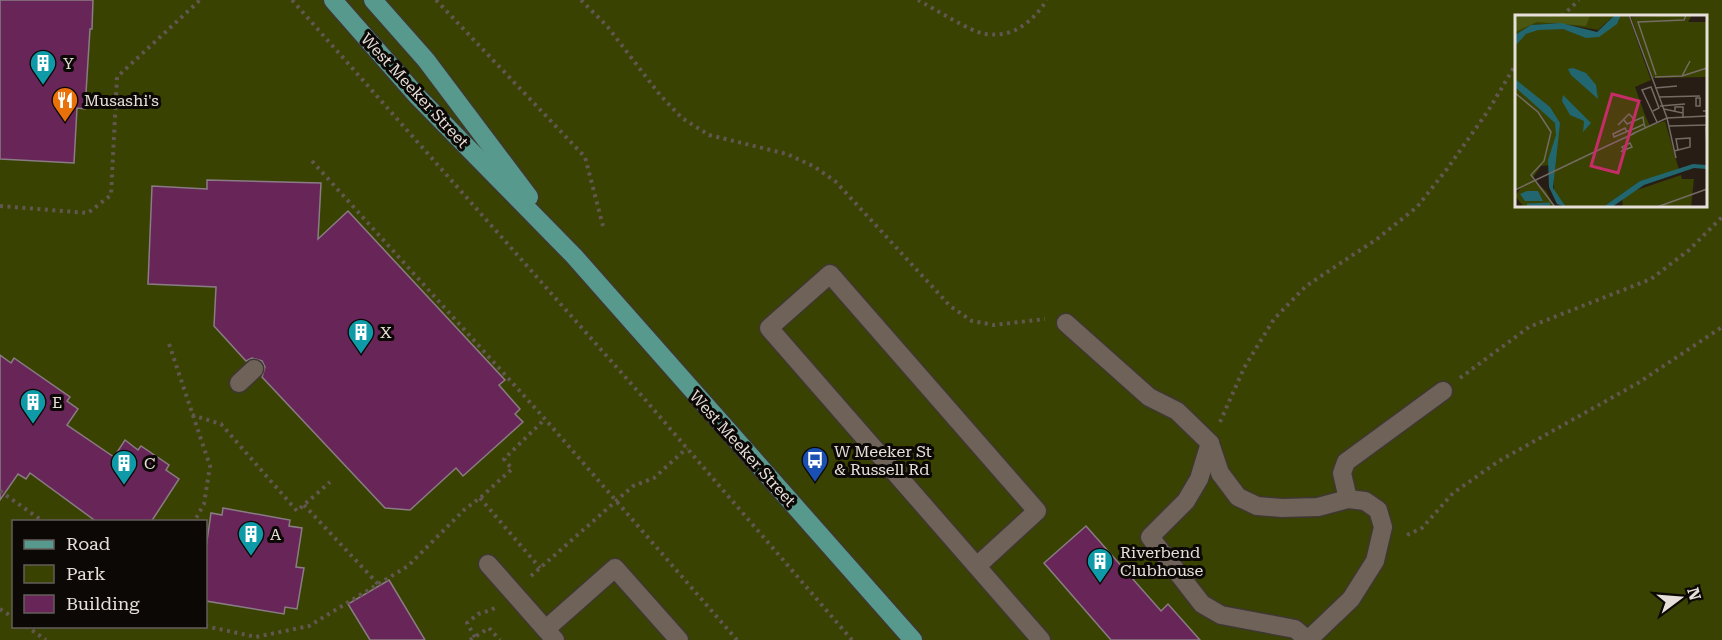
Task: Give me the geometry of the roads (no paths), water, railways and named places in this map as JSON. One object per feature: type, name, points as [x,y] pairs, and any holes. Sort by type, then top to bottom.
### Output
[{"type":"main road","name":"West Meeker Street","points":[[333,0],[418,97],[574,256],[913,640]]},
{"type":"main road","name":"West Meeker Street","points":[[373,0],[426,60],[574,256]]},
{"type":"lane","points":[[977,566],[1037,511],[830,274],[769,328],[1041,640]]},
{"type":"lane","points":[[1066,323],[1149,397],[1177,411],[1210,443],[1220,473],[1238,497],[1257,506],[1281,508],[1318,507],[1348,499],[1365,501],[1378,510],[1383,527],[1375,561],[1350,599],[1308,640],[1294,629],[1221,615],[1202,604],[1150,537],[1186,501],[1199,479],[1210,443]]},
{"type":"lane","points":[[238,383],[254,369]]},
{"type":"lane","points":[[1348,499],[1342,473],[1346,462],[1443,391]]},
{"type":"lane","points":[[488,564],[550,635],[615,568],[679,640]]},
{"type":"place","name":"Y","points":[[43,86]]},
{"type":"place","name":"Musashi's","points":[[65,123]]},
{"type":"place","name":"X","points":[[361,355]]},
{"type":"place","name":"E","points":[[33,425]]},
{"type":"place","name":"W Meeker St & Russell Rd","points":[[815,483]]},
{"type":"place","name":"C","points":[[124,486]]},
{"type":"place","name":"A","points":[[251,557]]},
{"type":"place","name":"Riverbend Clubhouse","points":[[1100,584]]}]
